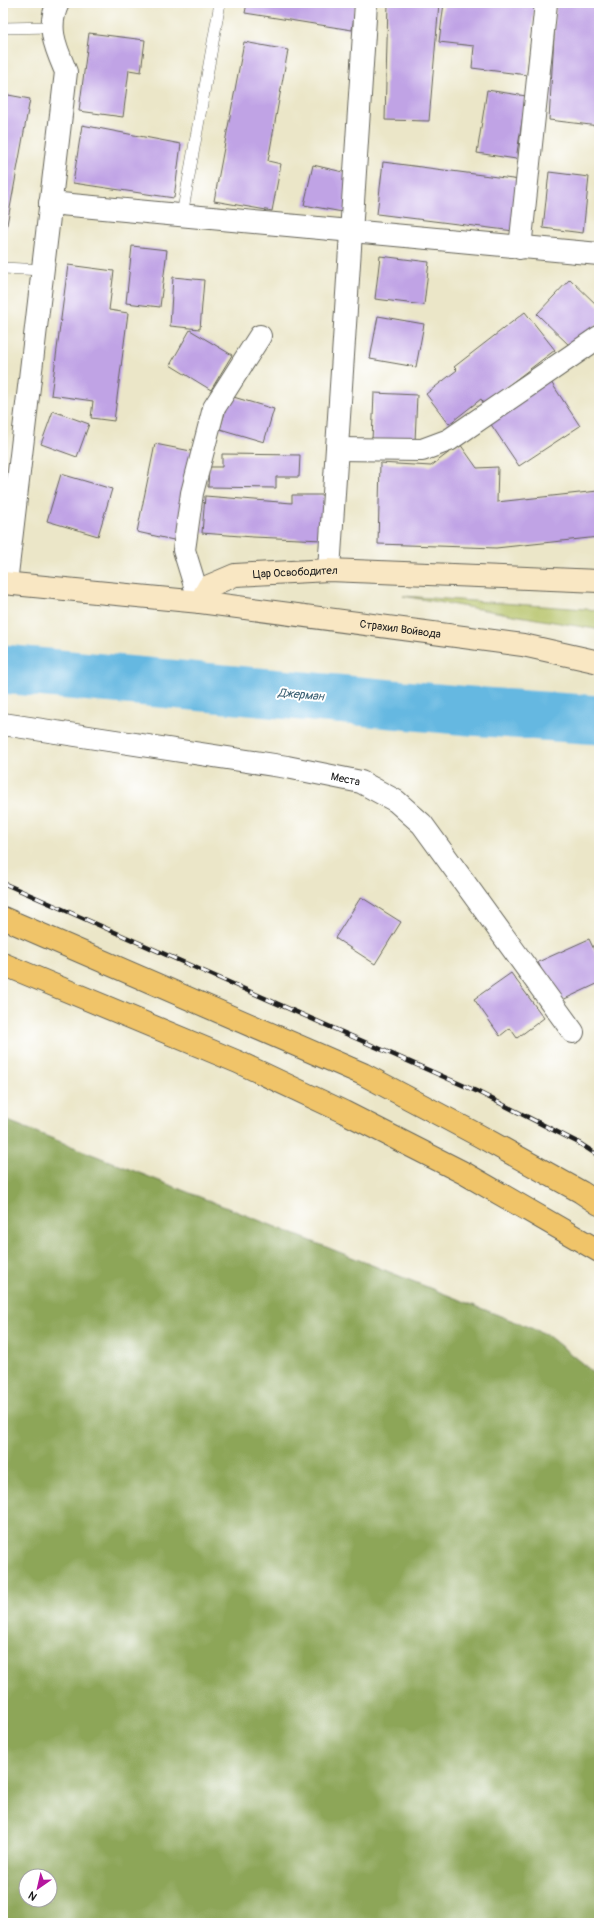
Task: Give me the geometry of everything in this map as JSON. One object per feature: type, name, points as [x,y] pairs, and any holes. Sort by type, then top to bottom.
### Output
[{"type":"main road","points":[[3,918],[363,1074],[478,1135],[581,1192],[599,1204]]},
{"type":"main road","points":[[3,964],[238,1062],[344,1112],[464,1173],[599,1251]]},
{"type":"street","points":[[58,3],[52,15],[53,41],[66,72],[4,583],[200,602],[184,550],[192,493],[214,408],[260,336]]},
{"type":"street","points":[[520,248],[546,3]]},
{"type":"street","points":[[329,570],[366,13]]},
{"type":"street","points":[[50,203],[520,248],[599,254]]},
{"type":"street","points":[[337,449],[422,450],[449,440],[599,337]]},
{"type":"street","name":"Цар Освободител","points":[[200,602],[209,586],[235,575],[329,570],[599,581]]},
{"type":"street","name":"Страхил Войвода","points":[[200,602],[523,646],[599,662]]},
{"type":"street","name":"Места","points":[[3,724],[288,767],[361,782],[396,801],[422,824],[573,1032]]},
{"type":"lane","points":[[182,215],[220,3]]},
{"type":"lane","points":[[3,28],[53,26]]},
{"type":"lane","points":[[3,268],[43,270]]},
{"type":"path","points":[[3,627],[4,618]]},
{"type":"green space","points":[[403,596],[599,610],[599,630],[595,629]]},
{"type":"green space","points":[[3,1119],[546,1334],[599,1377],[599,1923],[3,1923]]},
{"type":"building","points":[[247,3],[356,3],[352,30],[245,13]]},
{"type":"building","points":[[388,3],[439,3],[429,121],[385,120]]},
{"type":"building","points":[[444,3],[535,3],[527,75],[472,68],[474,46],[439,42]]},
{"type":"building","points":[[556,3],[599,3],[599,126],[549,120]]},
{"type":"building","points":[[89,33],[145,40],[141,72],[129,70],[123,117],[79,111]]},
{"type":"building","points":[[244,42],[288,50],[268,161],[281,164],[272,211],[214,201]]},
{"type":"building","points":[[487,90],[526,96],[516,159],[477,153]]},
{"type":"building","points":[[3,94],[30,99],[4,241],[3,241]]},
{"type":"building","points":[[82,125],[181,144],[174,198],[73,183]]},
{"type":"building","points":[[383,162],[520,180],[514,231],[377,214]]},
{"type":"building","points":[[313,165],[356,175],[348,213],[304,205]]},
{"type":"building","points":[[549,172],[589,177],[583,233],[543,228]]},
{"type":"building","points":[[132,246],[167,250],[160,307],[126,303]]},
{"type":"building","points":[[380,256],[429,262],[424,305],[375,299]]},
{"type":"building","points":[[68,265],[114,271],[109,310],[128,313],[114,421],[91,418],[93,401],[51,395]]},
{"type":"building","points":[[173,277],[204,280],[200,329],[170,326]]},
{"type":"building","points":[[570,279],[599,307],[599,322],[573,349],[537,314]]},
{"type":"building","points":[[525,312],[555,350],[484,404],[481,399],[449,424],[426,394],[457,370],[454,367]]},
{"type":"building","points":[[378,316],[424,324],[416,367],[370,359]]},
{"type":"building","points":[[190,330],[232,355],[211,390],[170,365]]},
{"type":"building","points":[[549,379],[580,426],[519,466],[488,420]]},
{"type":"building","points":[[374,393],[417,395],[415,442],[372,440]]},
{"type":"building","points":[[230,396],[274,409],[264,442],[220,429]]},
{"type":"building","points":[[53,411],[89,424],[77,457],[41,444]]},
{"type":"building","points":[[155,444],[196,452],[178,541],[137,532]]},
{"type":"building","points":[[460,444],[477,468],[498,467],[497,502],[598,491],[599,488],[599,537],[496,548],[378,544],[380,463],[431,466]]},
{"type":"building","points":[[222,454],[300,455],[299,477],[276,477],[276,488],[208,487],[209,467],[222,467]]},
{"type":"building","points":[[61,474],[112,489],[98,536],[47,521]]},
{"type":"building","points":[[292,495],[324,495],[323,540],[202,533],[205,496],[292,503]]},
{"type":"building","points":[[361,897],[401,922],[375,964],[335,938]]},
{"type":"building","points":[[589,939],[599,960],[599,983],[556,1003],[538,962]]},
{"type":"building","points":[[511,973],[544,1018],[517,1038],[510,1028],[500,1036],[474,999]]},
{"type":"waterway","name":"Джерман","points":[[3,669],[470,711],[599,720]]},
{"type":"railway","points":[[3,883],[476,1091],[579,1143],[599,1156]]}]
